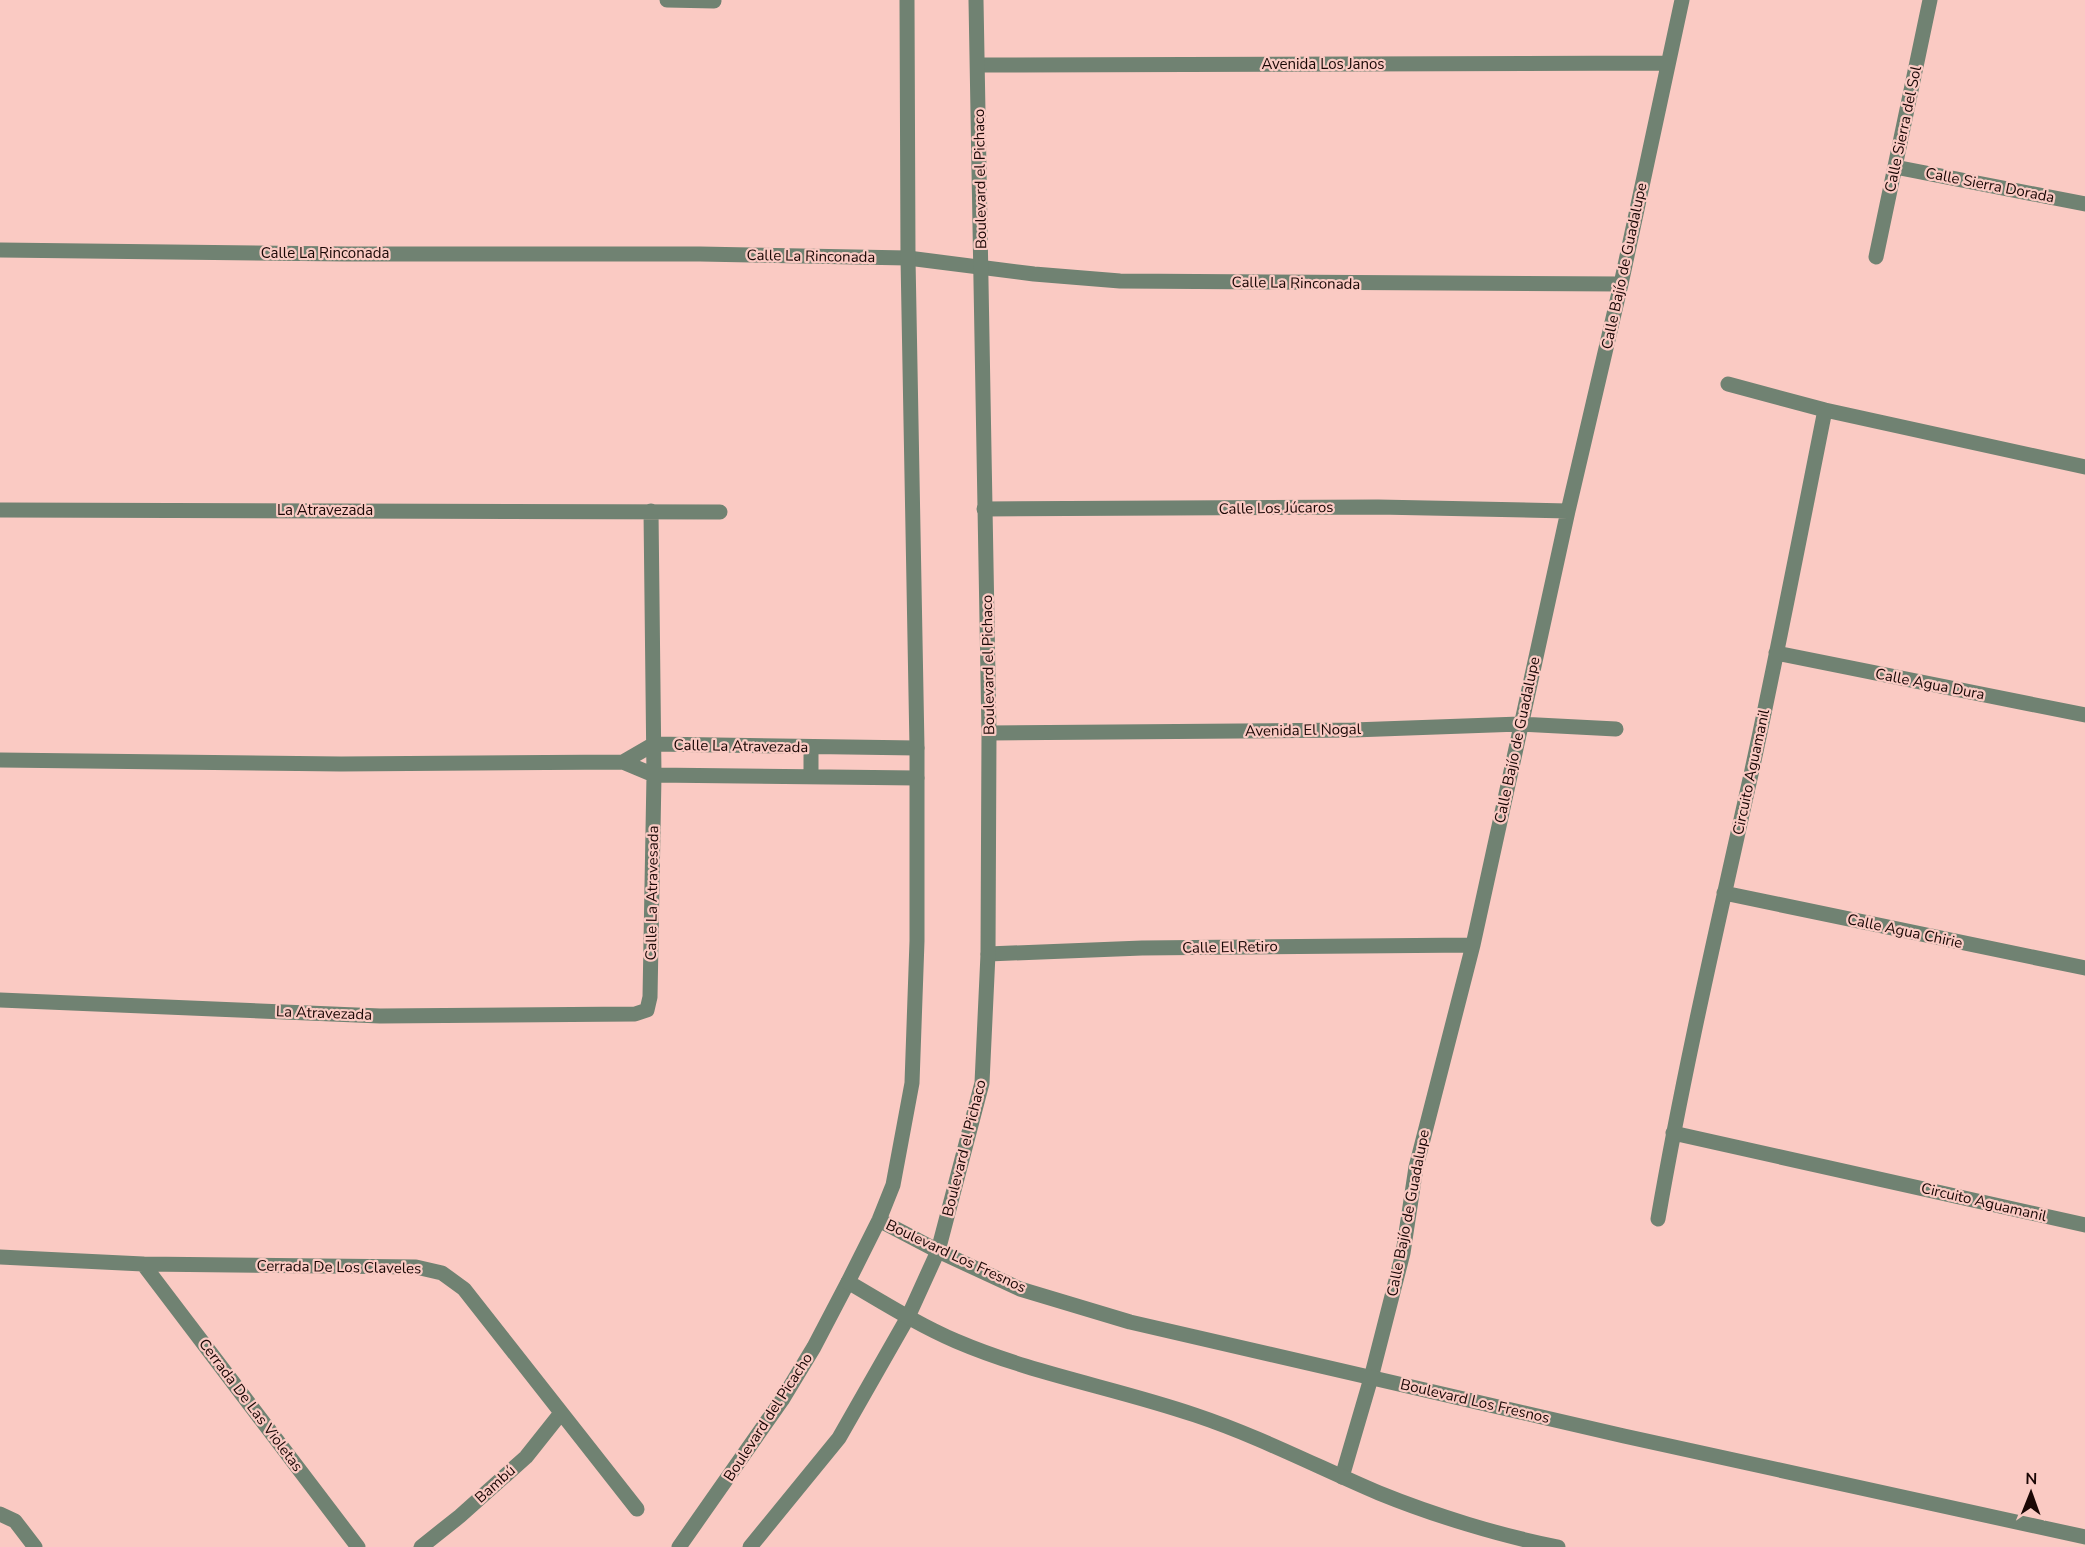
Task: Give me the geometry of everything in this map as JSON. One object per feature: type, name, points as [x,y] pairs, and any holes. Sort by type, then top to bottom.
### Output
[{"type":"street","points":[[668,0],[714,1]]},
{"type":"street","points":[[908,0],[908,258],[917,748],[917,941],[912,1083],[893,1185],[879,1220],[848,1282],[908,1317],[956,1341],[1024,1366],[1196,1415],[1382,1494],[1534,1542],[1558,1547]]},
{"type":"street","name":"Boulevard el Pichaco","points":[[908,1317],[938,1251],[982,1083],[988,954],[989,733],[976,0]]},
{"type":"street","name":"Calle Bajío de Guadalupe","points":[[1342,1477],[1371,1378],[1403,1253],[1416,1167],[1473,945],[1520,724],[1621,284],[1682,0]]},
{"type":"street","name":"Calle Sierra del Sol","points":[[1876,257],[1930,0]]},
{"type":"street","name":"Avenida Los Janos","points":[[978,65],[1668,63]]},
{"type":"street","name":"Calle Sierra Dorada","points":[[1895,167],[2085,204]]},
{"type":"street","name":"Calle La Rinconada","points":[[0,250],[346,254],[700,254],[908,258],[1034,274],[1120,281],[1621,284]]},
{"type":"street","points":[[1728,384],[1826,410],[2085,467]]},
{"type":"street","name":"Circuito Aguamanil","points":[[1658,1218],[1673,1133],[1826,410]]},
{"type":"street","name":"Calle Los Júcaros","points":[[984,509],[1378,507],[1568,511]]},
{"type":"street","name":"La Atravezada","points":[[0,510],[651,512]]},
{"type":"street","points":[[651,512],[720,512]]},
{"type":"street","name":"Calle La Atravezada","points":[[651,512],[654,744],[917,748]]},
{"type":"street","name":"Calle Agua Dura","points":[[1776,654],[2085,715]]},
{"type":"street","name":"Avenida El Nogal","points":[[989,733],[1353,730],[1520,724],[1616,729]]},
{"type":"street","points":[[623,762],[654,744]]},
{"type":"street","name":"Calle La Atravesada","points":[[647,1010],[650,997],[654,744]]},
{"type":"street","points":[[811,747],[811,777]]},
{"type":"street","points":[[0,759],[341,764],[623,762],[654,775]]},
{"type":"street","name":"Calle La Atravezada","points":[[654,775],[917,778]]},
{"type":"street","name":"Calle Agua Chirie","points":[[1724,893],[2085,968]]},
{"type":"street","name":"Calle El Retiro","points":[[988,954],[1142,948],[1473,945]]},
{"type":"street","name":"La Atravezada","points":[[0,1000],[380,1016],[635,1014],[647,1010]]},
{"type":"street","name":"Circuito Aguamanil","points":[[1673,1133],[2085,1225]]},
{"type":"street","name":"Boulevard Los Fresnos","points":[[879,1220],[938,1251],[1020,1288],[1130,1322],[1937,1506],[2085,1537]]},
{"type":"street","name":"Cerrada De Los Claveles","points":[[0,1257],[143,1264],[416,1267],[442,1273],[464,1289],[637,1509]]},
{"type":"street","name":"Cerrada De Las Violetas","points":[[143,1264],[358,1547]]},
{"type":"street","name":"Boulevard del Picacho","points":[[679,1547],[782,1400],[814,1347],[848,1282]]},
{"type":"street","points":[[750,1547],[839,1438],[908,1317]]},
{"type":"street","name":"Bambú","points":[[421,1547],[460,1516],[526,1457],[561,1413]]},
{"type":"street","points":[[0,1515],[15,1521],[35,1547]]}]
